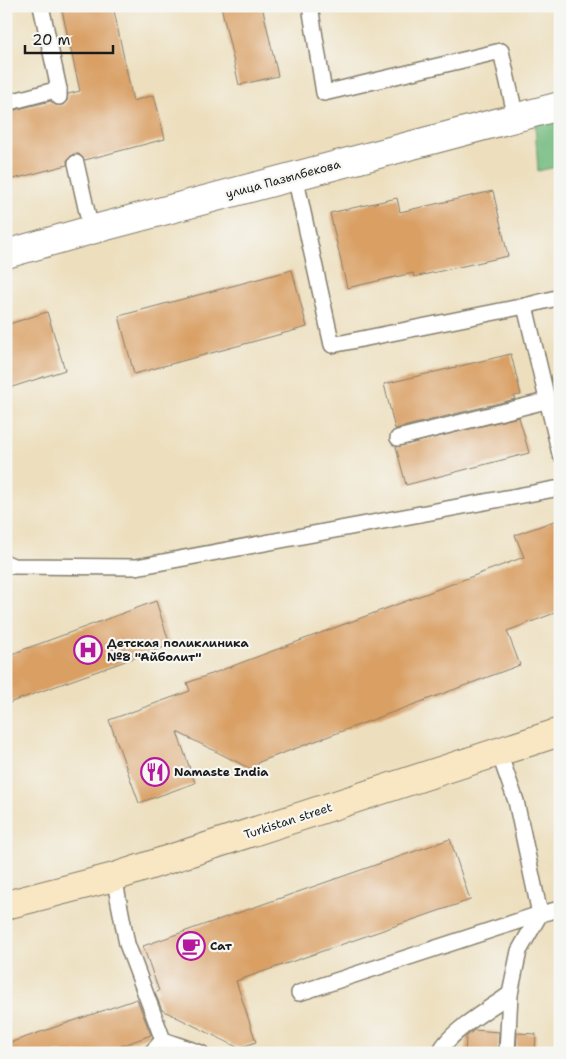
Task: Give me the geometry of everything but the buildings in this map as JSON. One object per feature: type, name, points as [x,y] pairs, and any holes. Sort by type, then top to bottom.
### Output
[{"type":"main road","name":"Turkistan street","points":[[9,906],[114,877],[560,732]]},
{"type":"street","name":"улица Пазылбекова","points":[[6,254],[560,106]]},
{"type":"lane","points":[[6,103],[59,93],[41,6]]},
{"type":"lane","points":[[310,6],[324,94],[501,51],[516,118]]},
{"type":"lane","points":[[76,163],[91,230]]},
{"type":"lane","points":[[295,176],[332,345],[525,306],[560,297]]},
{"type":"lane","points":[[525,306],[560,454]]},
{"type":"lane","points":[[398,438],[546,401]]},
{"type":"lane","points":[[6,563],[13,566],[62,568],[136,567],[560,488]]},
{"type":"lane","points":[[499,753],[516,801],[540,914],[519,951],[510,994],[507,1053]]},
{"type":"lane","points":[[114,877],[127,944],[163,1040]]},
{"type":"lane","points":[[299,993],[560,909]]},
{"type":"lane","points":[[440,1053],[449,1040],[510,994]]},
{"type":"lane","points":[[151,1053],[163,1040]]},
{"type":"lane","points":[[163,1040],[201,1053]]},
{"type":"green space","points":[[560,118],[560,166],[538,171],[535,124]]},
{"type":"place","name":"Детская поликлиника №8 \"Айболит\"","points":[[88,650]]},
{"type":"place","name":"Namaste India","points":[[155,772]]},
{"type":"place","name":"Сат","points":[[191,946]]}]
